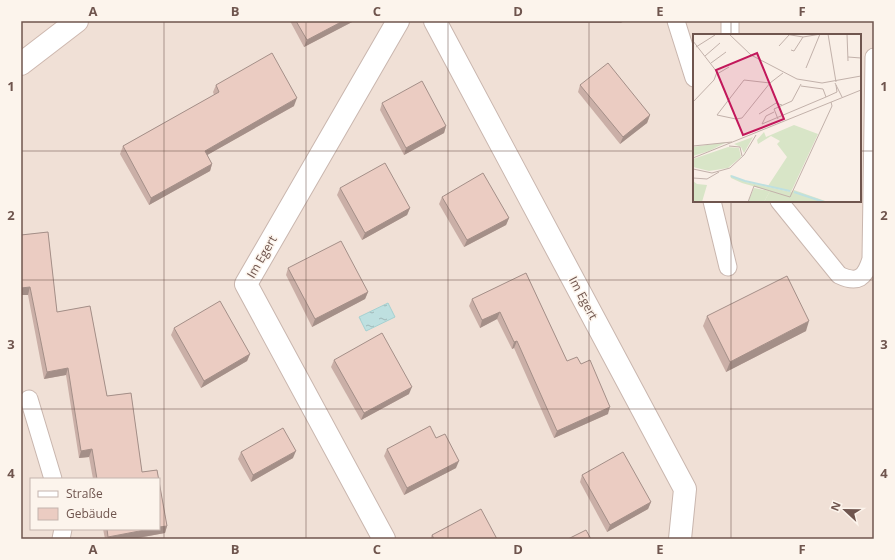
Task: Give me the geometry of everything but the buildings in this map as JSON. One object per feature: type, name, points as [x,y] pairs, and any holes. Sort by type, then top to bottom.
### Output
[{"type":"street","points":[[21,64],[78,21]]},
{"type":"street","name":"Im Egert","points":[[384,539],[246,284],[398,21]]},
{"type":"street","name":"Im Egert","points":[[435,21],[685,489],[680,539]]},
{"type":"lane","points":[[676,21],[693,75]]},
{"type":"lane","points":[[730,21],[730,34]]},
{"type":"lane","points":[[780,202],[838,275],[847,279],[859,279],[867,273],[872,259],[874,57]]},
{"type":"lane","points":[[861,69],[874,67]]},
{"type":"lane","points":[[712,202],[728,267]]},
{"type":"lane","points":[[29,399],[53,478]]},
{"type":"shaded area","points":[[21,21],[874,21],[874,539],[21,539]]},
{"type":"water","points":[[388,303],[395,317],[366,331],[359,317]]}]
